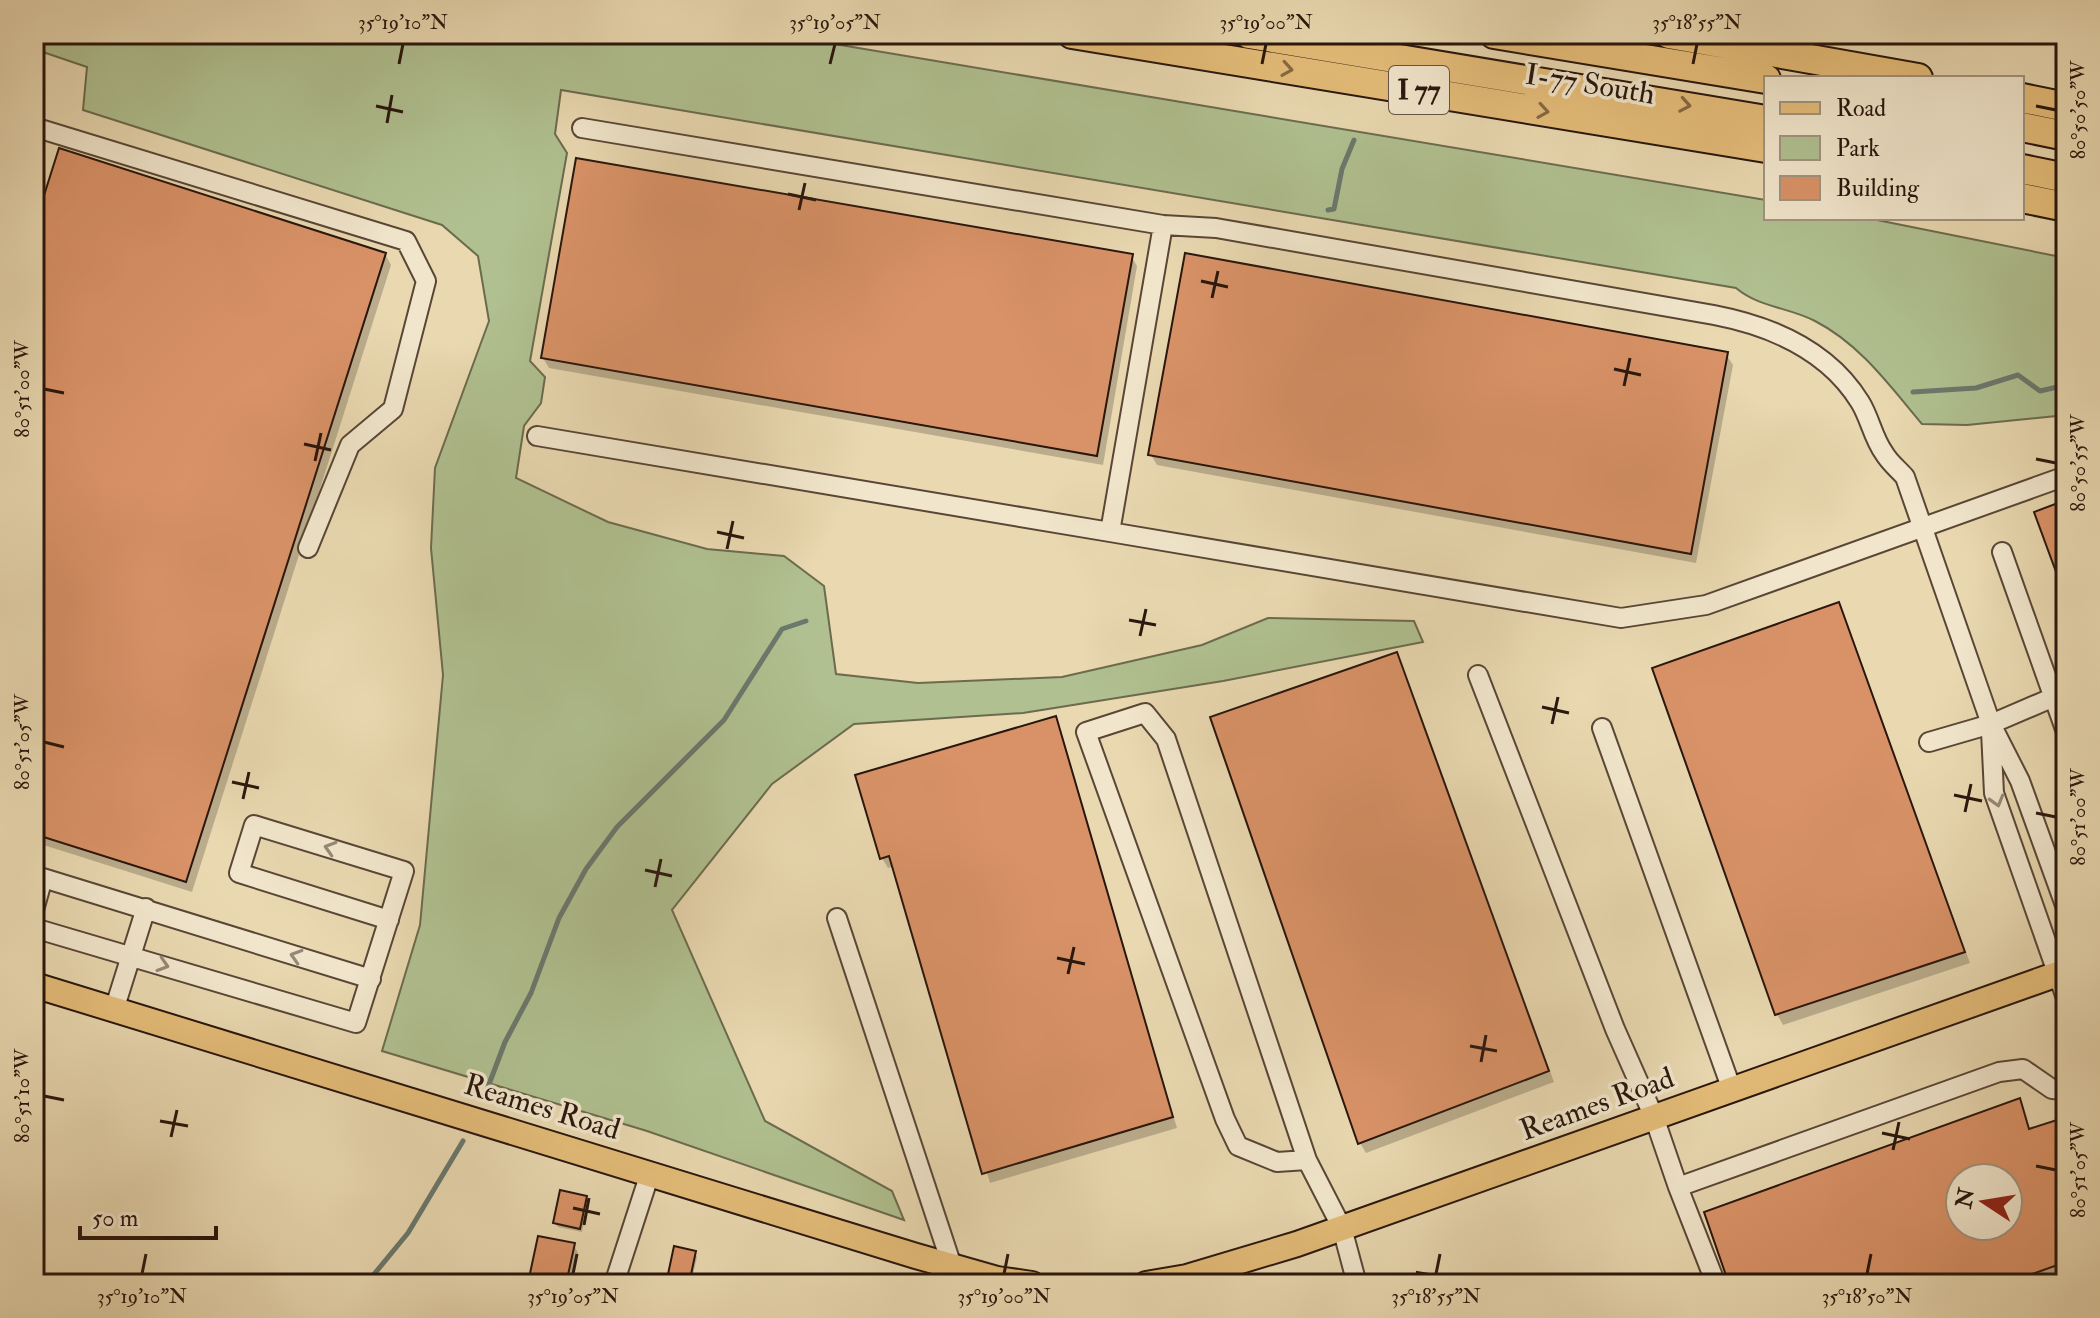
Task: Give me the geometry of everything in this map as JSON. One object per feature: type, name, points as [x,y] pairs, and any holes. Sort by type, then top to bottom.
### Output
[{"type":"highway","name":"I-77 South","points":[[1072,34],[1764,148]]},
{"type":"highway","name":"I 77","points":[[1249,34],[1764,120]]},
{"type":"highway","points":[[1494,34],[1764,79]]},
{"type":"highway","points":[[1669,34],[1907,76]]},
{"type":"highway","points":[[2024,98],[2066,107]]},
{"type":"highway","points":[[2024,127],[2066,136]]},
{"type":"highway","points":[[2024,169],[2066,178]]},
{"type":"highway","points":[[2024,198],[2066,207]]},
{"type":"main road","name":"Reames Road","points":[[1146,1284],[1235,1264],[1342,1228],[2061,973]]},
{"type":"main road","name":"Reames Road","points":[[34,985],[952,1266],[1032,1284]]},
{"type":"street","points":[[34,127],[406,241],[426,281],[393,409],[350,445],[308,548]]},
{"type":"street","points":[[582,128],[1163,225],[1216,228],[1748,321],[1781,334],[1823,359],[1860,401],[1884,453],[1905,477],[1991,724],[2020,781],[2066,908]]},
{"type":"street","points":[[1110,532],[1163,225]]},
{"type":"street","points":[[537,436],[1621,618],[1706,605],[2066,476]]},
{"type":"street","points":[[2002,552],[2066,732]]},
{"type":"street","points":[[1478,675],[1615,1029],[1654,1117],[1716,1284]]},
{"type":"street","points":[[1929,742],[1991,724],[2054,697]]},
{"type":"street","points":[[1307,1160],[1277,1162],[1238,1146],[1225,1119],[1086,732],[1145,713],[1166,739],[1307,1160],[1342,1228],[1357,1284]]},
{"type":"street","points":[[1991,724],[1994,793],[2061,973],[2066,998]]},
{"type":"street","points":[[1602,728],[1732,1090]]},
{"type":"street","points":[[34,928],[356,1023],[371,979],[404,871],[254,825],[239,873],[389,920]]},
{"type":"street","points":[[34,910],[43,878],[371,979]]},
{"type":"street","points":[[114,1010],[146,908]]},
{"type":"street","points":[[837,918],[952,1266]]},
{"type":"street","points":[[1678,1187],[1999,1072],[2023,1069],[2052,1089],[2066,1090]]},
{"type":"street","points":[[614,1284],[650,1173]]},
{"type":"green space","points":[[34,34],[775,34],[1764,200],[1764,220],[1877,220],[2066,258],[2066,415],[1967,425],[1922,424],[1873,367],[1831,330],[1805,316],[1764,304],[1736,288],[561,90],[555,134],[567,153],[530,361],[545,377],[541,403],[524,426],[516,478],[608,522],[707,549],[784,556],[824,586],[836,674],[918,683],[1062,677],[1202,645],[1268,618],[1414,621],[1423,642],[1223,681],[1023,713],[854,724],[772,784],[672,910],[765,1121],[892,1191],[904,1220],[647,1131],[382,1051],[420,925],[443,675],[431,548],[435,468],[489,321],[478,256],[442,225],[83,110],[87,67],[34,49]]},
{"type":"building","points":[[59,148],[386,253],[186,882],[34,834],[34,227]]},
{"type":"building","points":[[576,158],[1133,254],[1097,456],[541,358]]},
{"type":"building","points":[[1185,253],[1728,352],[1691,554],[1148,455]]},
{"type":"building","points":[[2066,500],[2066,599],[2034,512]]},
{"type":"building","points":[[1839,602],[1965,952],[1775,1015],[1652,668]]},
{"type":"building","points":[[1397,652],[1549,1071],[1358,1144],[1210,717]]},
{"type":"building","points":[[1056,716],[1173,1117],[982,1174],[889,856],[880,859],[855,775]]},
{"type":"building","points":[[2020,1098],[2029,1129],[2060,1119],[2066,1136],[2066,1262],[2004,1284],[1729,1284],[1704,1212]]},
{"type":"building","points":[[560,1190],[587,1196],[580,1229],[553,1223]]},
{"type":"building","points":[[538,1236],[575,1243],[566,1284],[529,1278]]},
{"type":"building","points":[[674,1246],[696,1251],[689,1284],[667,1279]]},
{"type":"building","points":[[1417,1272],[1490,1284],[1415,1284]]},
{"type":"waterway","points":[[1328,210],[1334,209],[1342,169],[1354,140]]},
{"type":"waterway","points":[[1913,392],[1976,388],[2018,375],[2040,391],[2066,385]]},
{"type":"waterway","points":[[488,1087],[505,1042],[531,993],[559,918],[586,869],[617,827],[724,720],[782,629],[806,621]]},
{"type":"waterway","points":[[366,1284],[408,1233],[463,1141]]}]
